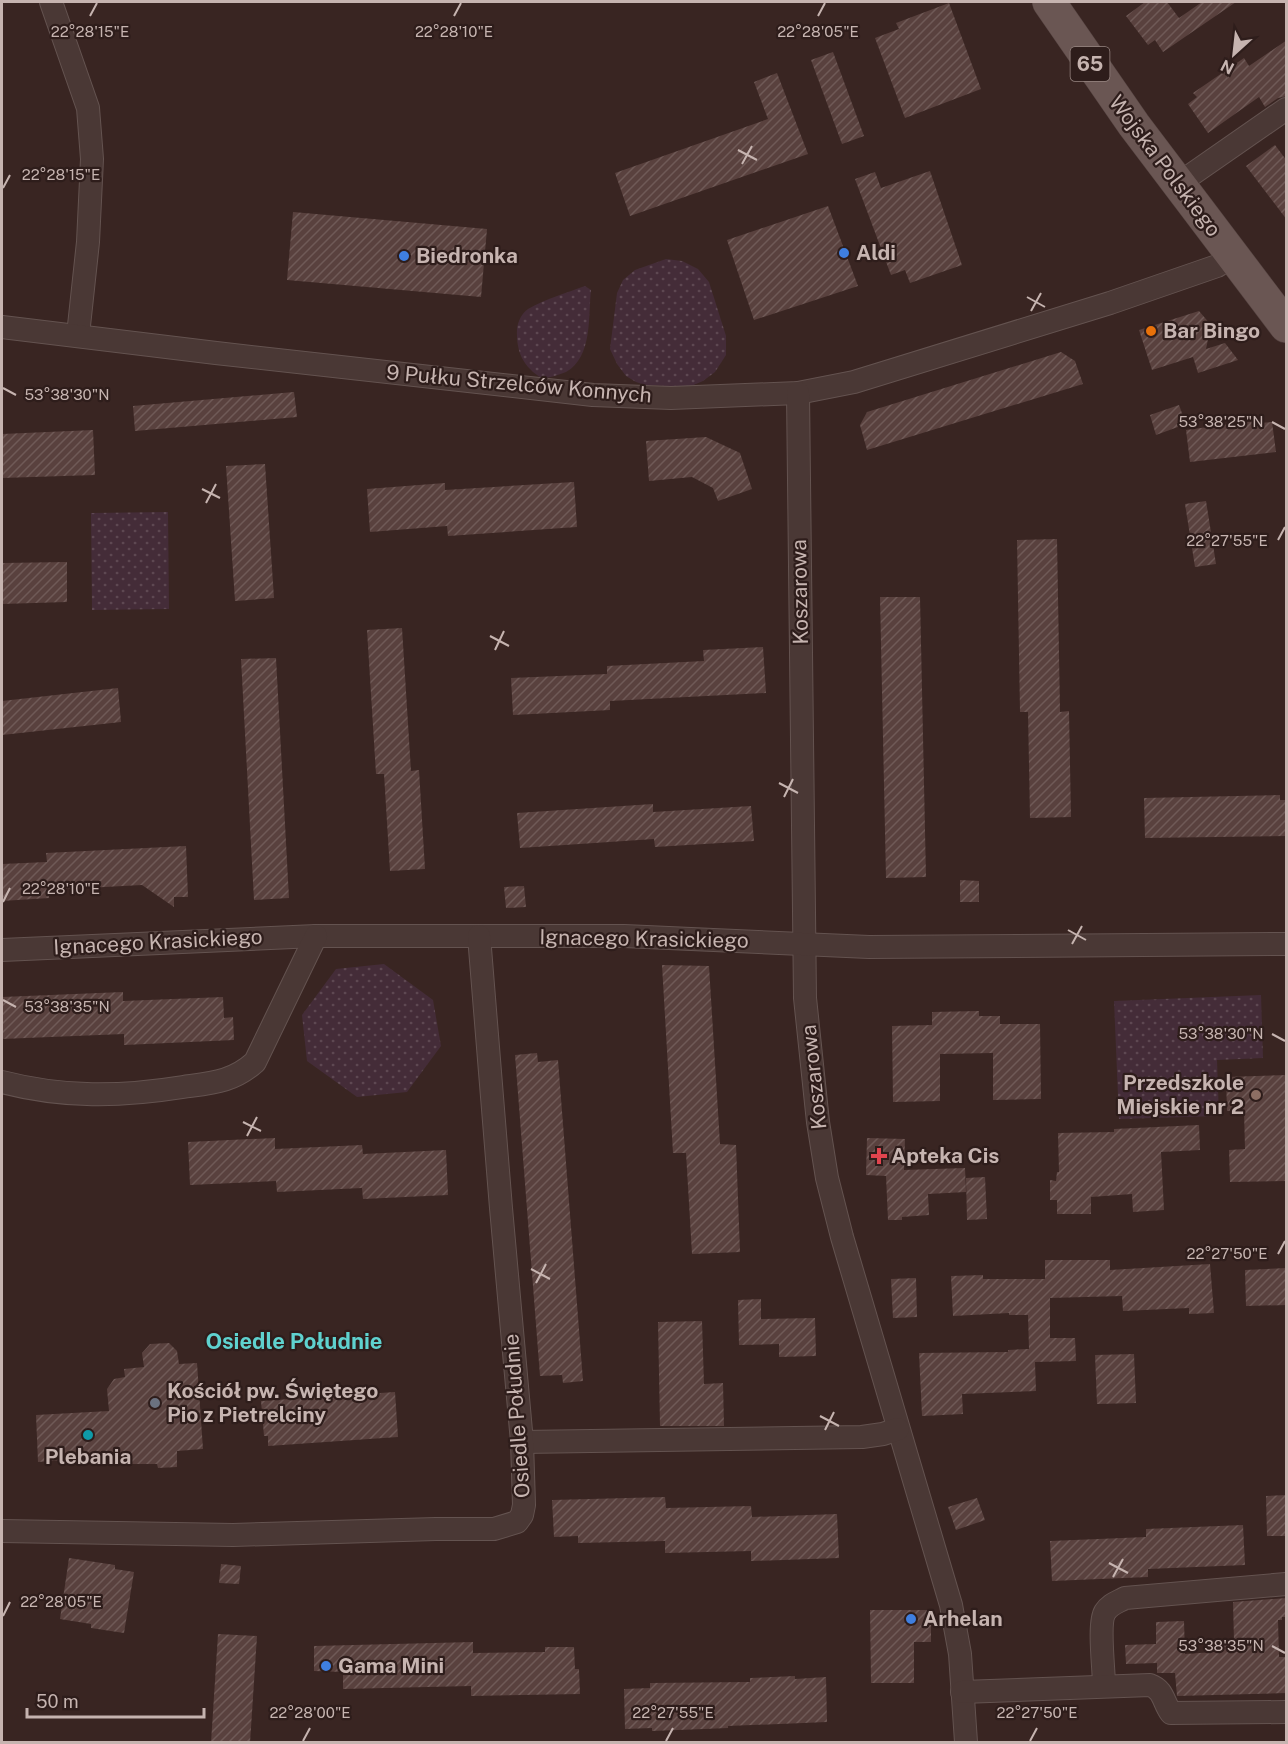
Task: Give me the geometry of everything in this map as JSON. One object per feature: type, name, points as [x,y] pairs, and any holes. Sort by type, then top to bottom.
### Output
[{"type":"main road","name":"Wojska Polskiego","points":[[1049,2],[1092,67],[1287,326]]},
{"type":"street","points":[[51,2],[88,108],[93,159],[88,242],[78,335]]},
{"type":"street","points":[[1179,184],[1287,109]]},
{"type":"street","name":"9 Pułku Strzelców Konnych","points":[[2,327],[593,395],[671,398],[798,393],[855,382],[1110,303],[1217,266],[1233,256]]},
{"type":"street","name":"Koszarowa","points":[[798,393],[805,998],[811,1060],[827,1178],[842,1237],[951,1605],[960,1654],[966,1743]]},
{"type":"street","points":[[2,1082],[60,1093],[103,1096],[153,1092],[235,1077],[255,1062],[316,936]]},
{"type":"street","name":"Ignacego Krasickiego","points":[[2,950],[316,936],[624,936],[805,946],[880,947],[1287,944]]},
{"type":"street","name":"Osiedle Południe","points":[[2,1531],[233,1535],[494,1529],[517,1522],[525,1504],[522,1443],[479,936]]},
{"type":"street","points":[[522,1443],[862,1437],[898,1429]]},
{"type":"street","points":[[1104,1685],[1102,1624],[1104,1613],[1113,1604],[1125,1598],[1287,1584]]},
{"type":"street","points":[[962,1692],[1150,1685],[1157,1687],[1171,1713],[1287,1712]]},
{"type":"shaded area","points":[[666,259],[682,261],[698,269],[709,282],[726,336],[726,355],[715,372],[689,387],[645,385],[636,382],[626,376],[610,349],[617,293],[623,280],[635,270]]},
{"type":"shaded area","points":[[585,286],[591,290],[588,335],[581,357],[566,372],[543,379],[530,369],[522,358],[517,337],[519,320],[535,305]]},
{"type":"shaded area","points":[[168,512],[169,609],[92,610],[91,513]]},
{"type":"shaded area","points":[[384,964],[433,1000],[441,1046],[407,1092],[357,1097],[307,1061],[302,1015],[336,969]]},
{"type":"shaded area","points":[[1261,995],[1263,1058],[1217,1060],[1219,1116],[1119,1119],[1114,1001]]},
{"type":"building","points":[[1145,2],[1167,2],[1179,18],[1202,2],[1236,2],[1163,52],[1155,40],[1148,45],[1126,16]]},
{"type":"building","points":[[949,3],[981,89],[905,118],[875,38],[899,29],[896,23]]},
{"type":"building","points":[[1287,40],[1287,96],[1278,98],[1265,107],[1259,97],[1208,133],[1188,104],[1197,97],[1193,93],[1244,58],[1249,66]]},
{"type":"building","points":[[833,52],[864,136],[842,144],[811,60]]},
{"type":"building","points":[[777,73],[808,154],[630,216],[615,173],[768,119],[754,82]]},
{"type":"building","points":[[1275,145],[1287,161],[1287,220],[1246,166]]},
{"type":"building","points":[[930,171],[962,265],[910,283],[905,270],[891,275],[855,179],[875,172],[881,188]]},
{"type":"building","points":[[828,206],[858,286],[754,320],[727,240]]},
{"type":"building","name":"Biedronka","points":[[293,212],[487,229],[481,297],[287,280]]},
{"type":"building","points":[[1199,311],[1211,325],[1206,349],[1225,343],[1238,360],[1198,373],[1193,357],[1152,370],[1139,330]]},
{"type":"building","points":[[1061,352],[1075,361],[1083,384],[867,450],[860,425],[867,412]]},
{"type":"building","points":[[294,392],[297,417],[135,431],[133,406]]},
{"type":"building","points":[[1179,405],[1186,424],[1156,435],[1150,415]]},
{"type":"building","points":[[1259,420],[1260,423],[1272,422],[1276,452],[1190,462],[1186,430]]},
{"type":"building","points":[[93,430],[95,475],[2,478],[2,434]]},
{"type":"building","points":[[706,437],[740,453],[752,489],[718,501],[713,488],[692,477],[649,481],[646,441]]},
{"type":"building","points":[[265,464],[274,598],[235,601],[226,466]]},
{"type":"building","points":[[574,482],[577,527],[448,536],[447,526],[370,532],[367,489],[445,483],[445,490]]},
{"type":"building","points":[[1206,501],[1216,564],[1195,567],[1185,504]]},
{"type":"building","points":[[1057,539],[1060,712],[1069,711],[1071,817],[1030,818],[1028,712],[1020,712],[1017,540]]},
{"type":"building","points":[[67,562],[67,602],[2,604],[2,563]]},
{"type":"building","points":[[880,597],[920,597],[926,877],[886,878]]},
{"type":"building","points":[[402,628],[411,771],[419,770],[425,869],[390,871],[384,774],[376,774],[367,630]]},
{"type":"building","points":[[763,647],[766,693],[610,701],[610,710],[513,715],[511,678],[607,674],[607,666],[704,661],[703,650]]},
{"type":"building","points":[[276,658],[289,898],[254,900],[241,659]]},
{"type":"building","points":[[118,688],[121,722],[2,735],[2,701]]},
{"type":"building","points":[[1280,795],[1280,800],[1287,800],[1287,836],[1145,838],[1144,798]]},
{"type":"building","points":[[653,804],[653,812],[751,806],[754,841],[655,847],[654,839],[520,848],[517,813]]},
{"type":"building","points":[[186,846],[188,897],[174,897],[174,907],[142,885],[49,890],[49,898],[2,901],[2,864],[47,862],[46,853]]},
{"type":"building","points":[[960,880],[979,881],[979,902],[960,902]]},
{"type":"building","points":[[524,886],[526,907],[506,908],[504,887]]},
{"type":"building","points":[[662,965],[709,966],[720,1144],[736,1145],[740,1252],[692,1254],[686,1153],[673,1153]]},
{"type":"building","points":[[123,992],[123,1001],[223,997],[224,1018],[233,1017],[234,1040],[124,1045],[124,1034],[2,1039],[2,997]]},
{"type":"building","points":[[979,1011],[979,1016],[1000,1016],[1000,1024],[1040,1024],[1041,1099],[993,1100],[993,1053],[940,1054],[940,1101],[893,1102],[892,1026],[932,1025],[932,1012]]},
{"type":"building","points":[[537,1053],[538,1062],[558,1060],[583,1381],[563,1383],[562,1375],[540,1376],[515,1055]]},
{"type":"building","points":[[1287,1075],[1287,1181],[1230,1182],[1229,1150],[1245,1149],[1244,1110],[1227,1111],[1226,1077]]},
{"type":"building","points":[[1199,1125],[1200,1150],[1161,1152],[1164,1210],[1133,1212],[1132,1194],[1091,1197],[1091,1214],[1057,1214],[1057,1200],[1050,1200],[1050,1180],[1056,1181],[1057,1172],[1059,1172],[1058,1133],[1114,1132],[1114,1129]]},
{"type":"building","points":[[275,1138],[275,1149],[362,1145],[363,1154],[446,1150],[448,1195],[363,1199],[362,1188],[277,1192],[276,1181],[190,1185],[188,1142]]},
{"type":"building","points":[[867,1138],[905,1139],[904,1170],[965,1168],[966,1192],[928,1194],[929,1215],[888,1220],[886,1176],[866,1175]]},
{"type":"building","points":[[985,1177],[987,1219],[967,1220],[966,1178]]},
{"type":"building","points":[[1045,1260],[1110,1260],[1110,1270],[1210,1264],[1214,1313],[1189,1314],[1189,1308],[1123,1311],[1122,1296],[1050,1298],[1050,1338],[1075,1338],[1076,1361],[1035,1362],[1036,1391],[962,1394],[963,1414],[922,1416],[919,1353],[1008,1352],[1008,1350],[1029,1349],[1028,1315],[1009,1315],[1009,1313],[953,1316],[951,1276],[983,1275],[983,1279],[1045,1279]]},
{"type":"building","points":[[1287,1268],[1287,1305],[1246,1306],[1245,1270]]},
{"type":"building","points":[[916,1278],[917,1317],[893,1318],[891,1279]]},
{"type":"building","points":[[761,1299],[761,1319],[815,1318],[816,1356],[779,1357],[779,1344],[739,1345],[738,1300]]},
{"type":"building","points":[[702,1321],[704,1384],[723,1383],[724,1426],[660,1426],[658,1322]]},
{"type":"building","points":[[169,1343],[177,1351],[179,1364],[197,1363],[203,1449],[177,1451],[177,1467],[158,1468],[157,1464],[124,1464],[123,1456],[38,1462],[36,1415],[109,1411],[107,1389],[114,1379],[125,1377],[124,1369],[144,1367],[142,1353],[150,1344]]},
{"type":"building","points":[[1134,1354],[1136,1403],[1097,1404],[1095,1355]]},
{"type":"building","points":[[395,1392],[398,1437],[268,1446],[268,1436],[264,1436],[261,1401]]},
{"type":"building","points":[[1287,1495],[1287,1536],[1267,1536],[1266,1496]]},
{"type":"building","points":[[665,1497],[666,1508],[751,1506],[752,1517],[837,1514],[839,1558],[751,1561],[751,1551],[665,1553],[665,1541],[578,1543],[578,1536],[554,1537],[552,1500]]},
{"type":"building","points":[[977,1498],[985,1520],[956,1530],[948,1507]]},
{"type":"building","points":[[1243,1525],[1245,1565],[1148,1569],[1148,1577],[1052,1581],[1050,1541],[1146,1537],[1146,1529]]},
{"type":"building","points":[[69,1558],[115,1565],[115,1569],[134,1572],[124,1633],[91,1628],[91,1624],[60,1619]]},
{"type":"building","points":[[221,1564],[241,1566],[239,1584],[219,1583]]},
{"type":"building","points":[[1287,1598],[1287,1617],[1278,1620],[1279,1657],[1287,1657],[1287,1693],[1177,1696],[1175,1673],[1157,1673],[1157,1663],[1126,1664],[1125,1645],[1156,1644],[1156,1622],[1184,1621],[1185,1654],[1214,1652],[1223,1641],[1234,1641],[1233,1602]]},
{"type":"building","points":[[870,1610],[931,1610],[931,1642],[914,1642],[914,1683],[871,1683]]},
{"type":"building","points":[[218,1634],[257,1636],[250,1743],[211,1743]]},
{"type":"building","points":[[473,1642],[473,1653],[545,1652],[545,1647],[574,1647],[575,1669],[579,1669],[580,1694],[471,1696],[471,1686],[343,1689],[343,1672],[314,1671],[314,1646]]},
{"type":"building","points":[[795,1676],[795,1679],[826,1677],[827,1722],[652,1731],[652,1728],[625,1729],[624,1689],[650,1688],[650,1683],[750,1682],[750,1678]]},
{"type":"place","name":"Aldi","points":[[844,253]]},
{"type":"place","name":"Biedronka","points":[[404,256]]},
{"type":"place","name":"Bar Bingo","points":[[1151,331]]},
{"type":"place","name":"Przedszkole Miejskie nr 2","points":[[1256,1095]]},
{"type":"place","name":"Apteka Cis","points":[[879,1156]]},
{"type":"place","name":"Kościół pw. Świętego Pio z Pietrelciny","points":[[155,1403]]},
{"type":"place","name":"Plebania","points":[[88,1435]]},
{"type":"place","name":"Arhelan","points":[[911,1619]]},
{"type":"place","name":"Gama Mini","points":[[326,1666]]},
{"type":"district","name":"Osiedle Południe","points":[[294,1341]]}]
